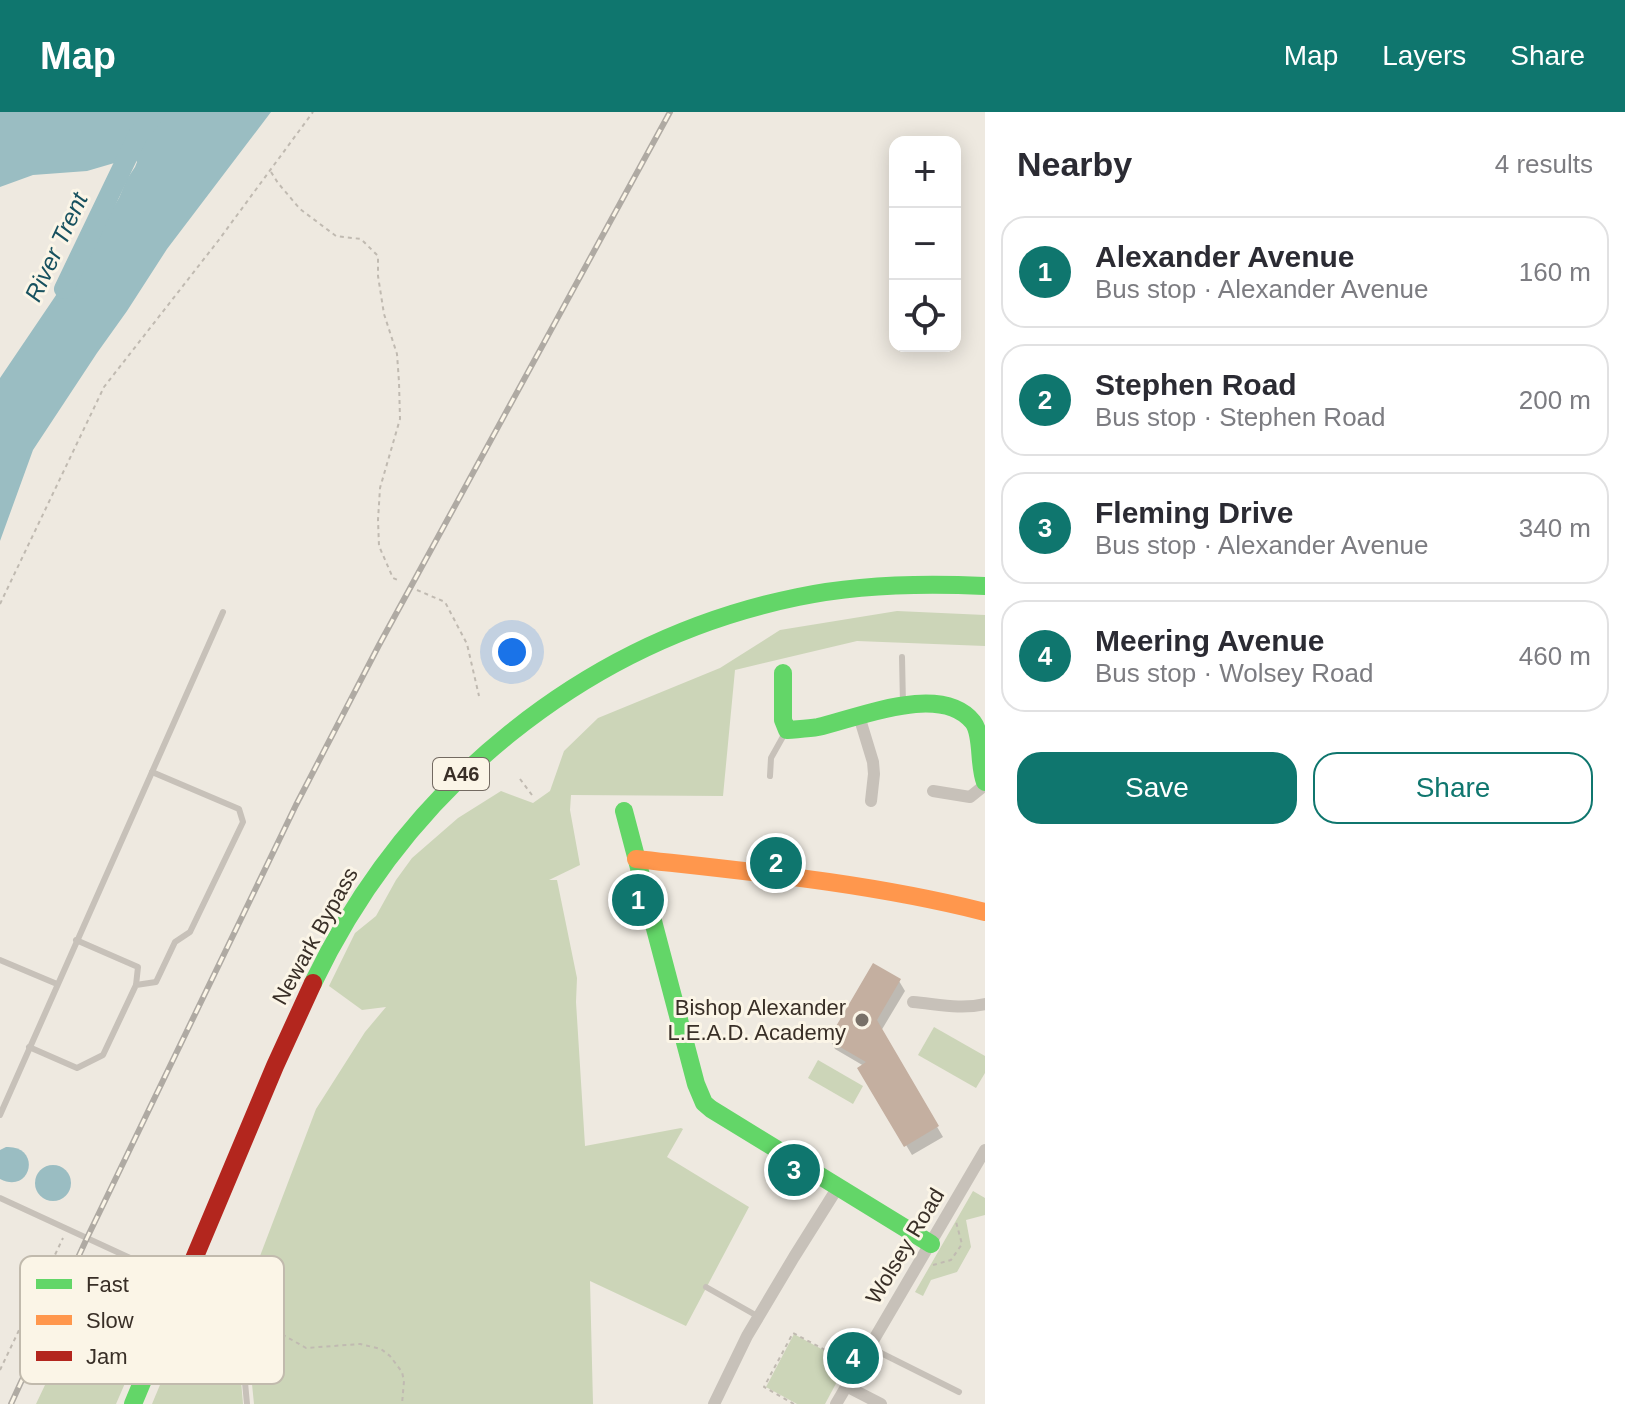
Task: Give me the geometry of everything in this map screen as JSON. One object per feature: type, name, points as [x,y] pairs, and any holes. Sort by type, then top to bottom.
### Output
[{"type":"main road","name":"Newark Bypass","points":[[196,1256],[284,1046],[325,958],[354,905],[427,810],[492,746],[580,683],[640,651],[727,616],[769,604],[874,586],[933,583],[985,586]]},
{"type":"main road","points":[[783,673],[783,720],[787,730],[815,728],[903,706],[948,706],[963,712],[976,729],[980,773],[985,784]]},
{"type":"main road","points":[[624,811],[696,1084],[704,1103],[931,1244]]},
{"type":"main road","points":[[636,859],[859,885],[941,899],[985,912]]},
{"type":"main road","name":"Newark Bypass","points":[[133,1404],[141,1384]]},
{"type":"street","points":[[859,716],[873,762],[871,801]]},
{"type":"street","points":[[933,791],[970,797],[985,784]]},
{"type":"street","points":[[913,1002],[954,1007],[985,1004]]},
{"type":"street","name":"Wolsey Road","points":[[836,1404],[985,1150]]},
{"type":"street","points":[[714,1404],[747,1336],[838,1187]]},
{"type":"street","points":[[846,1386],[881,1404]]},
{"type":"lane","points":[[0,1115],[223,612]]},
{"type":"lane","points":[[902,657],[903,706]]},
{"type":"lane","points":[[770,776],[771,758],[787,730]]},
{"type":"lane","points":[[136,985],[156,982],[175,942],[190,932],[243,822],[239,809],[152,772]]},
{"type":"lane","points":[[29,1047],[77,1068],[103,1055],[136,985],[138,967],[76,940]]},
{"type":"lane","points":[[0,960],[57,984]]},
{"type":"lane","points":[[0,1198],[125,1256]]},
{"type":"lane","points":[[706,1287],[759,1317]]},
{"type":"lane","points":[[869,1347],[959,1392]]},
{"type":"lane","points":[[245,1384],[247,1404]]},
{"type":"path","points":[[0,604],[104,387],[218,241],[313,112]]},
{"type":"path","points":[[270,171],[300,209],[336,236],[361,239],[378,256],[384,314],[397,354],[400,419],[380,488],[378,533],[379,546],[393,578],[400,581]]},
{"type":"path","points":[[417,590],[445,602],[467,644],[479,696]]},
{"type":"path","points":[[520,779],[532,795]]},
{"type":"path","points":[[916,1269],[951,1260],[962,1244],[953,1206]]},
{"type":"path","points":[[55,1256],[61,1244]]},
{"type":"path","points":[[0,1370],[20,1329]]},
{"type":"path","points":[[794,1404],[764,1387],[793,1333],[857,1367]]},
{"type":"path","points":[[284,1336],[306,1348],[360,1344],[381,1349],[402,1372],[402,1404]]},
{"type":"green space","points":[[897,611],[985,615],[985,646],[857,641],[735,670],[723,796],[571,795],[570,810],[580,865],[549,880],[557,880],[577,978],[585,1146],[681,1128],[667,1157],[749,1207],[686,1326],[590,1281],[593,1404],[254,1404],[252,1384],[284,1384],[284,1256],[260,1256],[316,1109],[365,1032],[386,1007],[362,1010],[329,986],[355,933],[376,916],[412,858],[458,818],[501,791],[533,803],[550,791],[564,751],[598,718],[720,668],[780,630]]},
{"type":"green space","points":[[934,1027],[985,1056],[985,1073],[976,1088],[918,1055]]},
{"type":"green space","points":[[818,1060],[863,1086],[853,1104],[808,1078]]},
{"type":"green space","points":[[973,1191],[985,1198],[985,1215],[966,1220],[971,1247],[957,1272],[931,1280],[923,1296],[915,1292]]},
{"type":"green space","points":[[794,1334],[847,1363],[825,1404],[797,1404],[766,1387]]},
{"type":"green space","points":[[45,1384],[125,1384],[116,1404],[36,1404]]},
{"type":"green space","points":[[160,1384],[241,1384],[243,1404],[152,1404]]},
{"type":"water","points":[[0,112],[271,112],[167,249],[33,450],[0,541],[0,378],[92,242],[137,162],[128,159],[87,171],[33,175],[0,187]]},
{"type":"water","points":[[17,1148],[25,1153],[28,1160],[28,1168],[20,1180],[11,1182],[0,1179],[0,1150]]},
{"type":"water","points":[[53,1165],[66,1170],[71,1183],[66,1196],[53,1201],[40,1196],[35,1183],[40,1170]]},
{"type":"building","points":[[873,963],[901,979],[877,1020],[939,1126],[904,1147],[857,1068],[866,1062],[828,1040]]},
{"type":"waterway","name":"River Trent","points":[[64,289],[138,135],[156,112]]},
{"type":"railway","points":[[79,1256],[296,805],[379,645],[670,112]]},
{"type":"railway","points":[[11,1404],[20,1384]]},
{"type":"traffic: fast","points":[[313,983],[352,912],[398,846],[451,786],[510,733],[575,687],[645,648],[720,618],[798,597],[844,589],[891,586],[985,586]]},
{"type":"traffic: fast","points":[[783,673],[783,720],[787,730],[818,727],[898,706],[941,705],[959,710],[976,728],[985,782]]},
{"type":"traffic: fast","points":[[624,811],[696,1084],[704,1103],[931,1244]]},
{"type":"traffic: fast","points":[[133,1404],[141,1384]]},
{"type":"traffic: slow","points":[[636,859],[855,886],[985,912]]},
{"type":"traffic: jam","points":[[195,1256],[313,983]]},
{"type":"place","name":"Stephen Road","points":[[776,863]]},
{"type":"place","name":"Alexander Avenue","points":[[638,900]]},
{"type":"place","name":"Bishop Alexander L.E.A.D. Academy","points":[[862,1020]]},
{"type":"place","name":"Fleming Drive","points":[[794,1170]]},
{"type":"place","name":"Meering Avenue","points":[[853,1358]]}]
